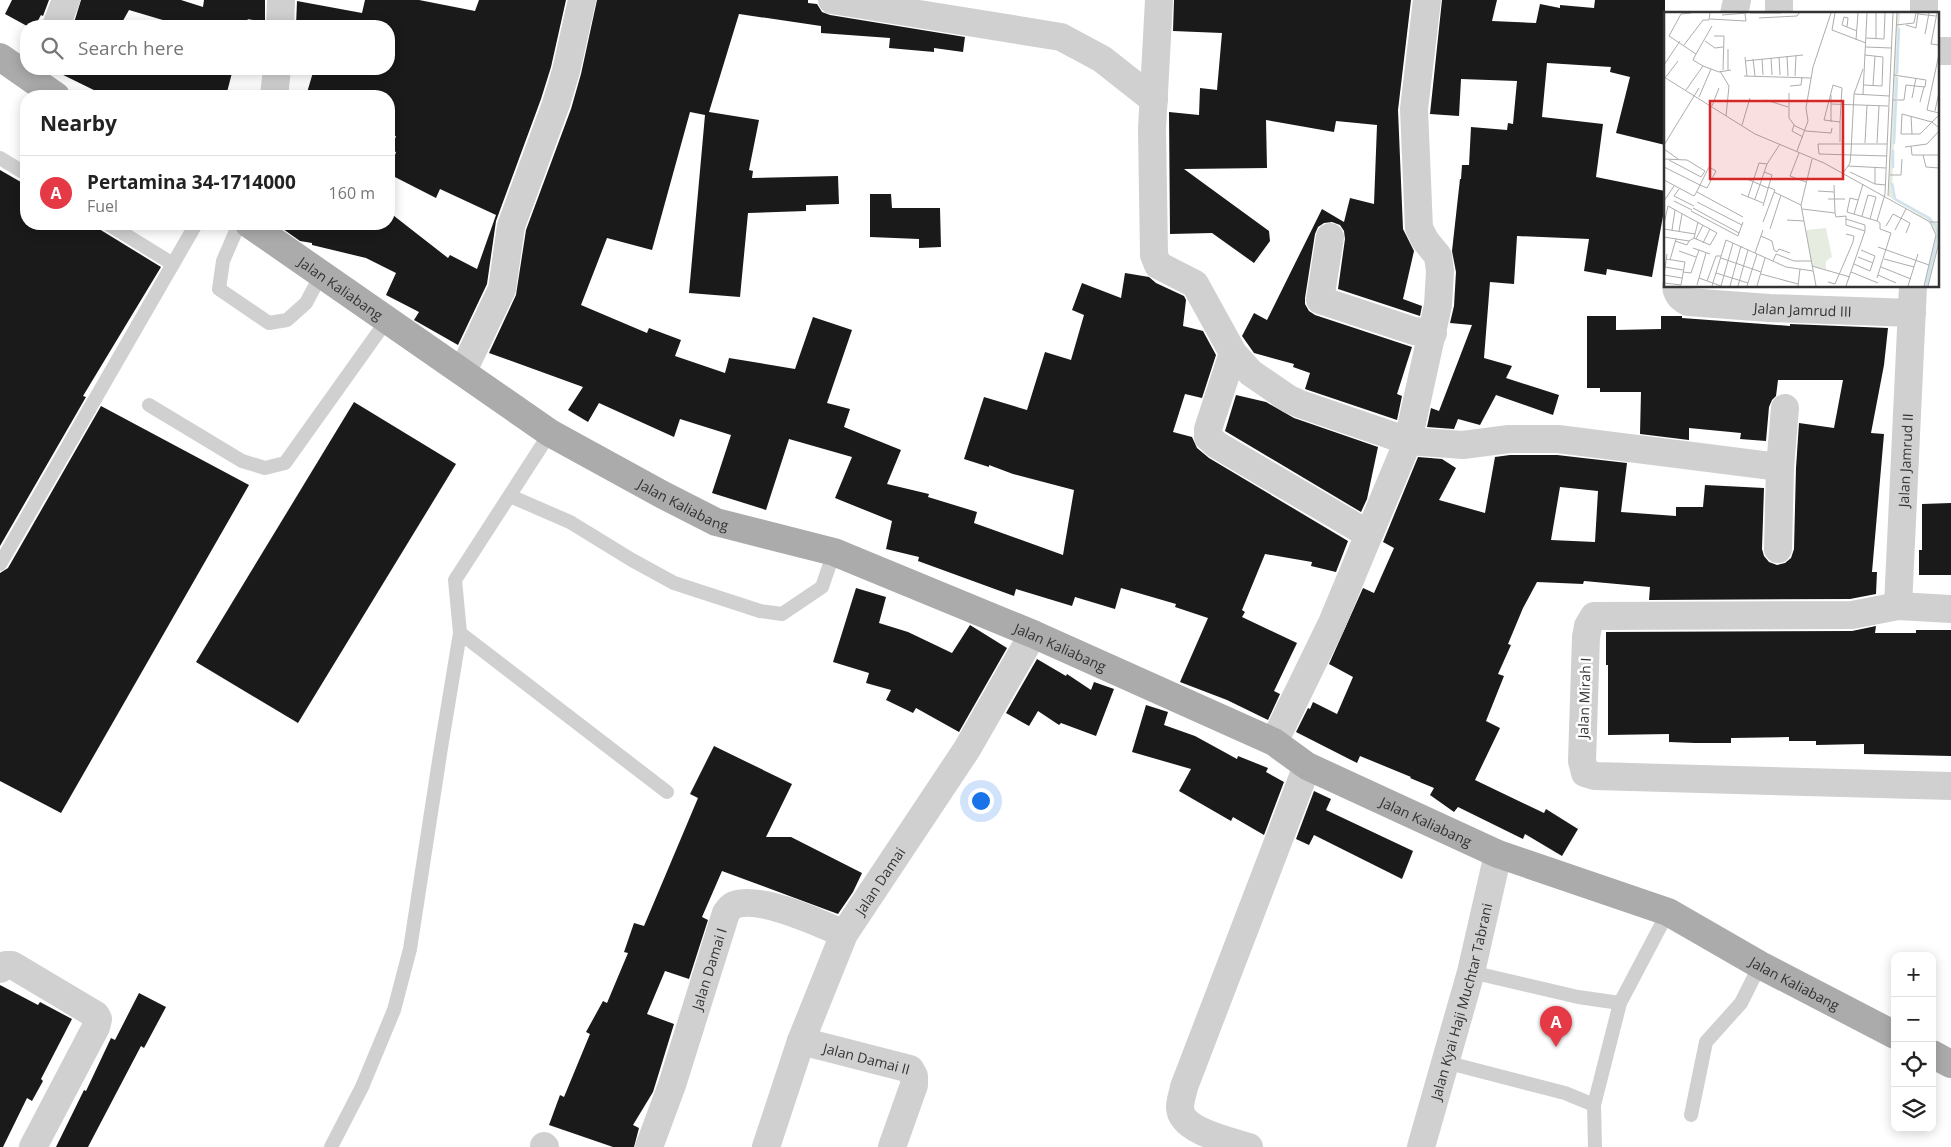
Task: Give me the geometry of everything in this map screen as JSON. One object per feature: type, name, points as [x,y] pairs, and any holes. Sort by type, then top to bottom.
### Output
[{"type":"main road","points":[[0,57],[20,68]]},
{"type":"main road","points":[[33,75],[49,90]]},
{"type":"main road","name":"Jalan Kaliabang","points":[[258,230],[550,432],[663,495],[716,522],[834,552],[1033,634],[1274,742],[1307,766],[1498,854],[1668,912],[1760,964],[1891,1033]]},
{"type":"street","points":[[58,20],[66,0]]},
{"type":"street","points":[[280,20],[281,0]]},
{"type":"street","points":[[463,371],[502,289],[511,226],[556,104],[566,71],[582,0]]},
{"type":"street","points":[[832,0],[1061,37],[1102,59],[1154,100]]},
{"type":"street","points":[[1159,0],[1152,129],[1154,255],[1158,265],[1195,284],[1233,352],[1251,373],[1290,399],[1408,441],[1463,445],[1509,439],[1558,439],[1780,467]]},
{"type":"street","points":[[1274,742],[1332,623],[1408,441],[1433,333],[1438,305],[1440,271],[1438,256],[1425,240],[1419,228],[1414,109],[1427,0]]},
{"type":"street","points":[[1938,51],[1951,51]]},
{"type":"street","points":[[275,90],[276,75]]},
{"type":"street","points":[[1330,236],[1320,300],[1414,331],[1433,333]]},
{"type":"street","name":"Jalan Jamrud III","points":[[1676,288],[1681,298],[1688,302],[1769,297],[1912,313]]},
{"type":"street","points":[[1912,313],[1913,288]]},
{"type":"street","name":"Jalan Jamrud II","points":[[1898,606],[1912,313]]},
{"type":"street","points":[[1233,352],[1208,429],[1208,437],[1217,445],[1368,534]]},
{"type":"street","points":[[1778,549],[1780,467],[1785,408]]},
{"type":"street","name":"Jalan Mirah I","points":[[1951,609],[1898,606],[1852,615],[1594,616],[1588,626],[1586,637],[1582,760],[1585,772],[1596,776],[1951,786]]},
{"type":"street","name":"Jalan Damai","points":[[766,1147],[802,1042],[844,934],[967,749],[1033,634]]},
{"type":"street","points":[[1248,1147],[1192,1128],[1185,1121],[1180,1108],[1184,1087],[1307,766]]},
{"type":"street","name":"Jalan Kyai Haji Muchtar Tabrani","points":[[1425,1146],[1445,1062],[1471,972],[1498,854]]},
{"type":"street","name":"Jalan Damai I","points":[[649,1147],[672,1085],[726,913],[732,906],[743,903],[768,906],[805,916],[844,934]]},
{"type":"street","points":[[0,969],[12,966],[96,1015],[98,1019],[96,1027],[33,1147]]},
{"type":"street","name":"Jalan Damai II","points":[[802,1042],[910,1069],[914,1076],[914,1086],[892,1147]]},
{"type":"lane","points":[[0,158],[20,170]]},
{"type":"lane","points":[[118,230],[173,264]]},
{"type":"lane","points":[[0,564],[193,230]]},
{"type":"lane","points":[[236,230],[223,260],[219,289],[270,323],[287,320],[306,303],[322,273]]},
{"type":"lane","points":[[149,404],[242,461],[266,468],[285,463],[387,320]]},
{"type":"lane","points":[[331,1147],[362,1087],[394,1010],[410,949],[460,633],[455,580],[550,432]]},
{"type":"lane","points":[[510,496],[570,522],[674,583],[760,611],[782,614],[822,587],[834,552]]},
{"type":"lane","points":[[460,633],[667,792]]},
{"type":"lane","points":[[1594,1147],[1594,1105],[1620,1003],[1668,912]]},
{"type":"lane","points":[[1691,1115],[1706,1042],[1741,1003],[1760,964]]},
{"type":"lane","points":[[1471,972],[1578,996],[1620,1003]]},
{"type":"lane","points":[[1445,1062],[1565,1093],[1594,1105]]},
{"type":"building","points":[[12,0],[49,0],[43,16],[41,15],[38,20],[20,20],[20,22],[5,14]]},
{"type":"building","points":[[81,0],[181,0],[203,7],[204,0],[265,0],[265,20],[163,20],[129,10],[123,20],[75,20]]},
{"type":"building","points":[[365,0],[419,0],[475,11],[479,0],[566,0],[551,67],[541,99],[496,221],[487,284],[458,345],[414,320],[419,312],[386,295],[396,273],[366,258],[300,241],[284,230],[395,230],[395,217],[448,258],[450,255],[477,269],[496,215],[440,189],[436,198],[395,177],[395,90],[308,90],[312,75],[395,75],[395,20],[296,20],[297,1],[362,13]]},
{"type":"building","points":[[597,0],[808,0],[808,3],[817,4],[822,12],[830,15],[965,37],[963,52],[934,48],[934,52],[889,48],[890,38],[821,33],[821,26],[739,14],[709,112],[759,120],[749,170],[753,171],[752,178],[838,176],[839,204],[806,205],[806,211],[748,213],[740,297],[689,293],[705,115],[690,112],[652,250],[607,238],[581,305],[647,333],[649,328],[681,340],[675,356],[725,373],[729,358],[795,369],[813,317],[852,330],[827,403],[850,409],[844,427],[901,450],[887,484],[929,494],[928,497],[977,512],[974,523],[1063,555],[1074,490],[964,459],[984,397],[1027,410],[1045,352],[1071,360],[1084,315],[1072,310],[1082,283],[1121,298],[1125,273],[1149,277],[1156,283],[1184,296],[1186,300],[1183,326],[1203,331],[1216,355],[1202,398],[1185,394],[1173,432],[1192,437],[1197,448],[1209,458],[1348,541],[1336,572],[1311,566],[1312,562],[1265,554],[1242,610],[1245,612],[1242,617],[1297,643],[1274,691],[1280,694],[1268,720],[1227,700],[1180,682],[1208,618],[1175,607],[1176,604],[1121,588],[1115,609],[1075,597],[1072,606],[1016,589],[1014,596],[918,561],[919,557],[886,549],[892,521],[835,498],[852,457],[789,439],[766,510],[712,493],[731,435],[680,419],[674,437],[599,403],[588,422],[568,410],[583,387],[489,353],[516,295],[526,230],[571,109],[581,74]]},
{"type":"building","points":[[1174,0],[1411,0],[1398,110],[1403,229],[1414,251],[1403,299],[1422,306],[1420,316],[1338,289],[1345,239],[1344,231],[1340,225],[1332,222],[1324,223],[1318,227],[1315,234],[1305,298],[1305,304],[1309,311],[1315,315],[1412,347],[1397,394],[1402,396],[1397,420],[1305,389],[1310,373],[1293,367],[1294,364],[1254,353],[1242,336],[1254,313],[1267,320],[1322,209],[1344,222],[1350,198],[1374,204],[1377,125],[1336,121],[1334,132],[1266,120],[1267,168],[1184,169],[1269,231],[1270,241],[1254,263],[1212,233],[1170,234],[1169,112],[1199,115],[1200,88],[1217,90],[1222,33],[1173,31]]},
{"type":"building","points":[[1442,0],[1497,0],[1492,21],[1536,23],[1540,4],[1560,8],[1560,5],[1594,8],[1595,0],[1665,0],[1664,145],[1616,133],[1630,77],[1610,72],[1611,67],[1547,63],[1542,117],[1603,124],[1596,177],[1664,191],[1664,211],[1652,277],[1607,269],[1606,275],[1584,271],[1589,239],[1517,236],[1514,284],[1490,282],[1484,358],[1512,366],[1506,378],[1559,395],[1553,415],[1496,395],[1480,425],[1458,419],[1454,429],[1427,427],[1431,408],[1439,411],[1472,325],[1450,323],[1454,306],[1456,272],[1452,251],[1462,165],[1469,165],[1471,127],[1507,130],[1508,123],[1513,124],[1517,81],[1461,79],[1459,116],[1430,114]]},
{"type":"building","points":[[63,75],[231,75],[228,90],[94,90]]},
{"type":"building","points":[[0,170],[20,182],[20,230],[101,230],[161,267],[83,396],[86,397],[0,546]]},
{"type":"building","points":[[870,194],[891,194],[892,208],[940,208],[941,247],[919,248],[919,239],[870,237]]},
{"type":"building","points":[[1587,316],[1616,316],[1616,330],[1661,329],[1661,316],[1682,316],[1682,318],[1790,326],[1790,324],[1888,328],[1884,365],[1871,433],[1884,434],[1872,572],[1877,572],[1876,594],[1850,599],[1649,600],[1650,587],[1584,581],[1583,584],[1537,582],[1523,608],[1508,644],[1511,645],[1498,674],[1504,676],[1486,721],[1500,728],[1475,780],[1544,813],[1546,809],[1578,829],[1562,856],[1525,834],[1523,839],[1458,807],[1454,812],[1430,795],[1434,788],[1411,777],[1360,756],[1357,763],[1296,732],[1313,702],[1337,714],[1353,677],[1329,664],[1363,588],[1374,593],[1394,548],[1383,542],[1418,457],[1442,459],[1456,468],[1439,500],[1485,513],[1495,457],[1510,455],[1557,455],[1627,463],[1621,512],[1676,516],[1676,507],[1703,507],[1705,485],[1764,488],[1762,549],[1764,556],[1769,562],[1777,565],[1785,563],[1791,558],[1794,549],[1799,423],[1834,428],[1843,380],[1778,380],[1776,396],[1769,407],[1766,441],[1740,439],[1741,433],[1689,428],[1689,440],[1640,434],[1641,392],[1600,392],[1600,388],[1587,388]],"holes":[[[1560,487],[1598,491],[1595,542],[1551,540]]]},
{"type":"building","points":[[1236,395],[1266,402],[1294,418],[1378,447],[1367,499],[1361,512],[1225,431]]},
{"type":"building","points":[[354,402],[456,464],[298,723],[196,662]]},
{"type":"building","points":[[101,406],[249,485],[61,813],[0,781],[0,573],[8,568]]},
{"type":"building","points":[[1951,503],[1951,575],[1919,575],[1919,550],[1922,550],[1922,504]]},
{"type":"building","points":[[856,588],[886,597],[879,623],[908,632],[952,653],[970,625],[1007,648],[959,732],[916,708],[913,713],[886,700],[891,690],[866,683],[869,673],[833,662]]},
{"type":"building","points":[[1876,626],[1875,633],[1916,633],[1916,630],[1951,630],[1951,756],[1864,754],[1864,744],[1816,745],[1816,741],[1789,741],[1789,737],[1731,738],[1731,743],[1695,743],[1669,742],[1669,734],[1608,735],[1606,632],[1852,631]]},
{"type":"building","points":[[1037,659],[1066,676],[1067,674],[1091,690],[1094,682],[1114,689],[1096,736],[1061,723],[1059,725],[1038,711],[1029,726],[1006,713]]},
{"type":"building","points":[[1146,705],[1168,712],[1164,725],[1195,736],[1237,759],[1238,756],[1268,768],[1266,772],[1284,782],[1264,835],[1233,817],[1231,821],[1179,791],[1191,769],[1132,752]]},
{"type":"building","points":[[714,746],[792,784],[766,837],[791,837],[862,873],[853,892],[838,914],[722,871],[702,917],[708,920],[689,979],[665,971],[647,1014],[674,1024],[653,1092],[633,1125],[639,1128],[634,1147],[613,1147],[549,1125],[560,1095],[564,1097],[590,1034],[586,1032],[603,1001],[607,1003],[628,953],[624,952],[634,923],[644,926],[698,798],[690,794]]},
{"type":"building","points":[[1314,791],[1331,799],[1326,810],[1413,851],[1402,879],[1314,835],[1309,845],[1296,839]]},
{"type":"building","points":[[0,985],[38,1005],[40,1002],[72,1019],[41,1079],[43,1081],[32,1101],[27,1098],[3,1147],[0,1147]]},
{"type":"building","points":[[139,993],[166,1007],[144,1048],[141,1046],[88,1147],[56,1147],[84,1090],[86,1091],[111,1038],[115,1040]]},
{"type":"place","name":"Pertamina 34-1714000","points":[[1556,1047]]}]
